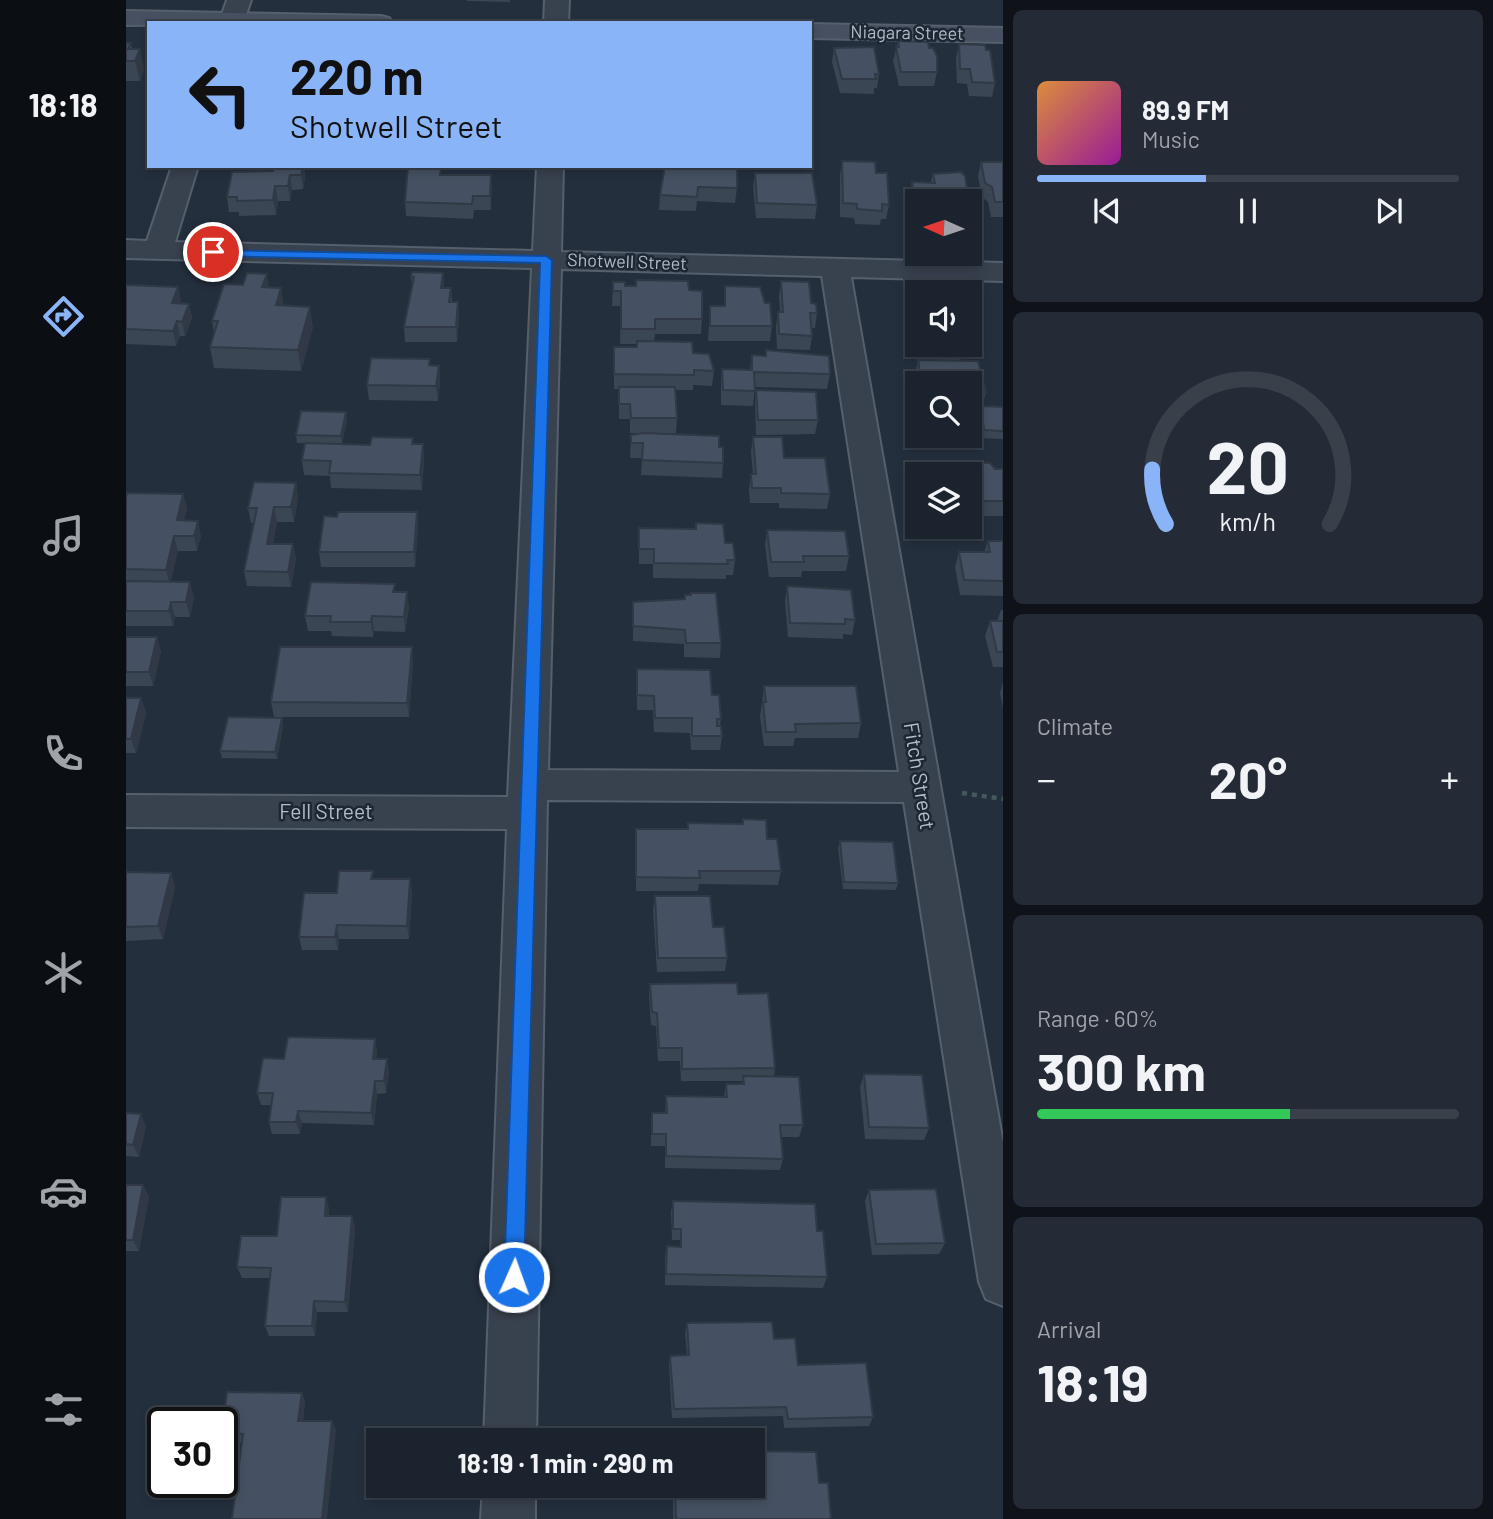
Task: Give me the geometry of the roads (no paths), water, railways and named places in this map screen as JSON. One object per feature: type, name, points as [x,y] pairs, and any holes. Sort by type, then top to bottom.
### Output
[{"type":"main road","points":[[126,18],[234,14],[348,21]]},
{"type":"main road","name":"Niagara Street","points":[[812,31],[1003,35]]},
{"type":"street","points":[[556,21],[557,0]]},
{"type":"street","points":[[158,251],[184,168]]},
{"type":"street","points":[[510,1428],[527,799],[550,168]]},
{"type":"street","name":"Shotwell Street","points":[[126,250],[1003,272]]},
{"type":"street","name":"Fitch Street","points":[[835,269],[1003,1283]]},
{"type":"street","name":"Fell Street","points":[[126,811],[921,787]]},
{"type":"street","points":[[508,1519],[509,1498]]}]
